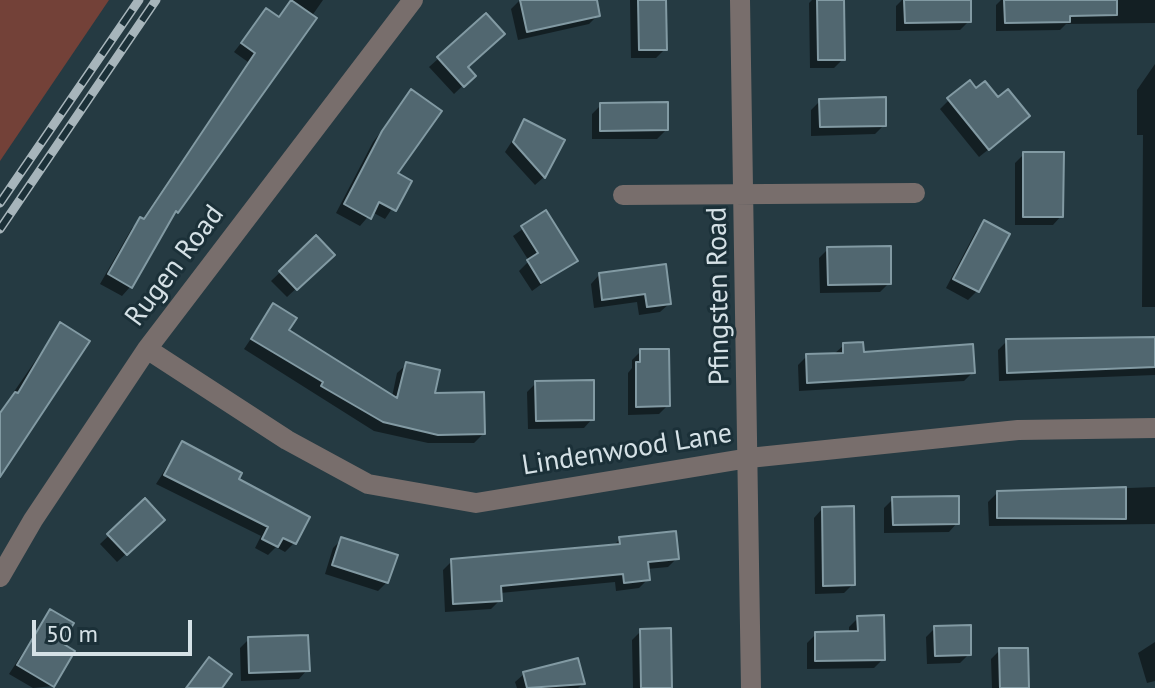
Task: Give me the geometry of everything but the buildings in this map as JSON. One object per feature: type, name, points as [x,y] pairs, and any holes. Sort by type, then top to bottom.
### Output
[{"type":"street","name":"Rugen Road","points":[[0,577],[33,520],[147,349],[413,0]]},
{"type":"street","name":"Pfingsten Road","points":[[740,0],[746,192],[751,688]]},
{"type":"street","points":[[623,195],[915,193]]},
{"type":"street","name":"Lindenwood Lane","points":[[147,349],[287,440],[368,484],[476,503],[749,458],[1018,430],[1155,428]]},
{"type":"shaded area","points":[[0,0],[109,0],[0,161]]},
{"type":"railway","points":[[0,203],[139,0]]},
{"type":"railway","points":[[0,229],[156,0]]}]
